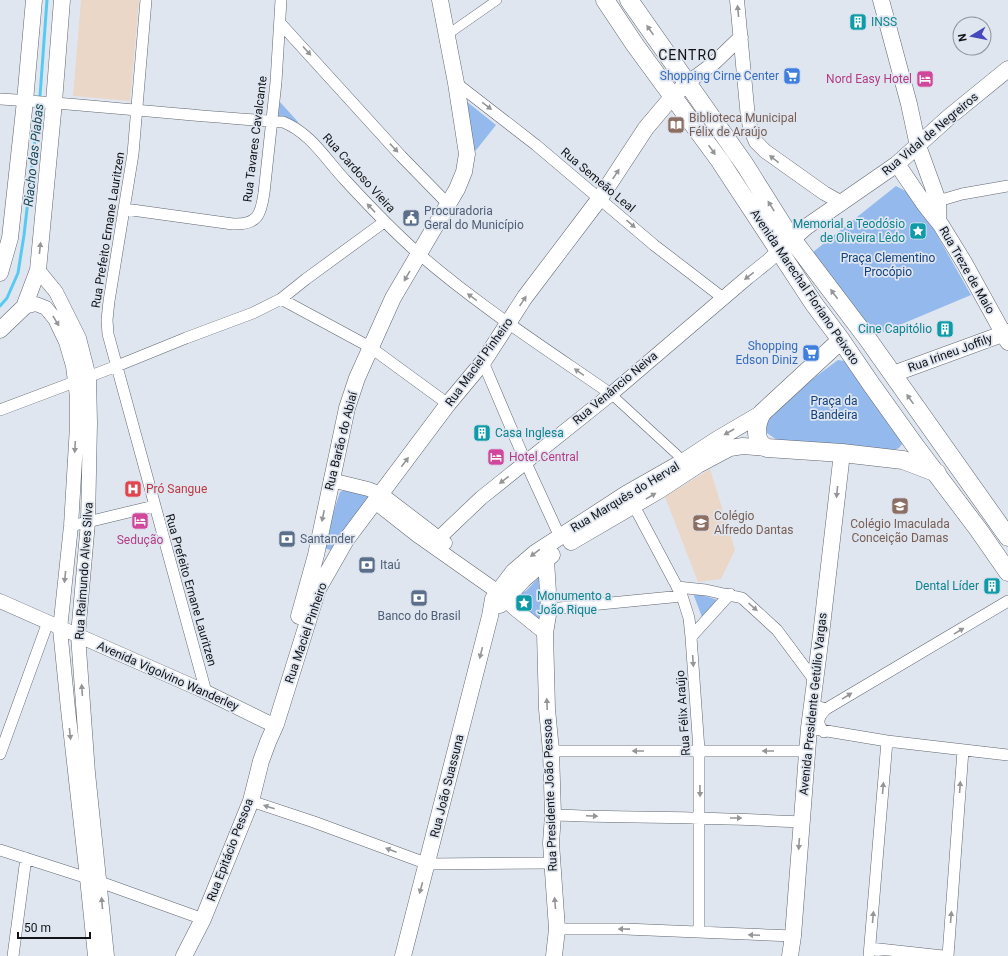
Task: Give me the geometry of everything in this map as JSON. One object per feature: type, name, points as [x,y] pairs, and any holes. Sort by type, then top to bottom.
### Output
[{"type":"main road","points":[[0,273],[10,238],[34,0]]},
{"type":"main road","points":[[0,330],[24,306],[38,270],[62,0]]},
{"type":"main road","name":"Rua Barão do Abiaí","points":[[272,723],[316,556],[347,408],[357,378],[370,347],[394,298],[457,189],[464,172],[467,154],[456,83],[440,0]]},
{"type":"main road","name":"Avenida Marechal Floriano Peixoto","points":[[605,0],[720,161],[814,304],[842,340],[916,447],[937,473],[1008,572]]},
{"type":"main road","name":"Avenida Marechal Floriano Peixoto","points":[[629,0],[745,165],[792,239],[893,374],[1008,537]]},
{"type":"main road","name":"Rua Treze de Maio","points":[[881,0],[909,104],[918,146],[938,201],[938,220]]},
{"type":"main road","name":"Rua Vidal de Negreiros","points":[[792,239],[806,227],[898,164],[949,117],[1008,69]]},
{"type":"main road","name":"Rua Maciel Pinheiro","points":[[272,723],[318,589],[346,540],[448,404],[483,362],[543,273],[600,198],[646,128],[673,96],[687,84]]},
{"type":"main road","name":"Rua Treze de Maio","points":[[898,164],[925,205],[938,220],[1006,336]]},
{"type":"main road","name":"Rua Venâncio Neiva","points":[[779,251],[792,239]]},
{"type":"main road","name":"Rua Irineu Joffily","points":[[893,374],[1006,336]]},
{"type":"main road","points":[[842,340],[762,413],[758,421],[757,435],[762,446],[766,448],[842,453],[903,460],[937,473]]},
{"type":"main road","name":"Rua Marquês do Herval","points":[[502,595],[513,572],[535,553],[626,494],[684,461],[762,413]]},
{"type":"main road","points":[[903,460],[933,431]]},
{"type":"main road","name":"Rua Marquês do Herval","points":[[502,595],[573,540],[634,506],[698,465],[730,448],[743,446],[766,448]]},
{"type":"main road","name":"Avenida Presidente Getúlio Vargas","points":[[790,956],[793,936],[800,822],[809,728],[819,707],[814,681],[821,635],[842,453]]},
{"type":"main road","name":"Rua Presidente João Pessoa","points":[[546,560],[549,609],[545,633],[553,815],[551,843],[558,929],[554,956]]},
{"type":"main road","name":"Rua João Suassuna","points":[[403,956],[428,864],[490,616],[502,595]]},
{"type":"main road","name":"Rua Epitácio Pessoa","points":[[184,956],[203,919],[251,801],[272,723]]},
{"type":"street","name":"Rua Prefeito Ernane Lauritzen","points":[[146,0],[133,154],[125,209],[108,301],[108,334],[132,417],[154,506],[206,692]]},
{"type":"street","name":"Rua Tavares Cavalcante","points":[[125,209],[226,224],[244,225],[255,220],[262,206],[272,122],[281,0]]},
{"type":"street","points":[[447,35],[497,0]]},
{"type":"street","points":[[737,0],[748,118],[756,142],[780,164],[824,193],[842,202]]},
{"type":"street","points":[[280,23],[448,204]]},
{"type":"street","name":"Rua Maciel Pinheiro","points":[[687,84],[714,63],[741,37]]},
{"type":"street","name":"Rua Semeão Leal","points":[[456,83],[491,109],[600,198],[654,245],[723,298]]},
{"type":"street","name":"Rua Cardoso Vieira","points":[[0,99],[54,102],[137,111],[282,122],[293,126],[311,140],[338,173],[384,222],[419,254],[456,285],[508,323],[611,394],[684,461]]},
{"type":"street","points":[[938,201],[962,194],[1008,186]]},
{"type":"street","points":[[0,410],[254,313],[281,300],[306,279],[384,222]]},
{"type":"street","name":"Rua Venâncio Neiva","points":[[439,538],[481,498],[611,394],[779,251]]},
{"type":"street","name":"Rua Raimundo Alves Silva","points":[[38,270],[56,292],[79,338],[89,376],[90,423],[88,522],[78,635],[83,708],[81,773]]},
{"type":"street","points":[[281,300],[370,347],[448,404]]},
{"type":"street","name":"Rua Raimundo Alves Silva","points":[[24,306],[36,304],[46,308],[55,319],[66,342],[73,366],[77,397],[77,426],[71,526],[54,625],[68,709],[81,773],[94,880],[107,956]]},
{"type":"street","points":[[483,362],[526,463],[560,537]]},
{"type":"street","points":[[331,480],[368,489],[417,534],[502,595],[514,608],[545,633]]},
{"type":"street","points":[[378,498],[439,538],[469,565],[478,578]]},
{"type":"street","points":[[71,526],[154,506]]},
{"type":"street","name":"Rua Félix Araújo","points":[[634,506],[680,591],[689,618],[699,750],[699,932]]},
{"type":"street","points":[[316,556],[333,564]]},
{"type":"street","points":[[549,609],[680,591],[706,590],[730,594],[742,598],[777,630],[814,681]]},
{"type":"street","points":[[691,637],[730,594]]},
{"type":"street","name":"Avenida Vigolvino Wanderley","points":[[0,601],[206,692],[272,723]]},
{"type":"street","points":[[824,732],[818,721],[820,715],[819,707],[1008,601]]},
{"type":"street","points":[[0,754],[3,739],[54,625]]},
{"type":"street","points":[[68,709],[83,708]]},
{"type":"street","points":[[809,728],[824,732],[887,741],[1008,755]]},
{"type":"street","points":[[887,741],[870,952],[943,956]]},
{"type":"street","points":[[948,956],[963,750]]},
{"type":"street","points":[[551,751],[807,751]]},
{"type":"street","points":[[251,801],[314,822],[428,864],[552,864]]},
{"type":"street","points":[[553,815],[740,818],[800,822]]},
{"type":"street","points":[[0,850],[94,880],[203,919]]},
{"type":"street","points":[[13,956],[26,858]]},
{"type":"street","name":"Rua Raimundo Alves Silva","points":[[94,880],[95,956]]},
{"type":"street","points":[[558,929],[625,929],[793,936]]},
{"type":"shaded area","points":[[81,0],[139,0],[130,101],[73,96]]},
{"type":"shaded area","name":"Colégio Alfredo Dantas","points":[[710,469],[735,550],[721,579],[698,582],[665,497]]},
{"type":"green space","points":[[466,101],[496,125],[473,154]]},
{"type":"green space","points":[[280,102],[299,123],[278,116]]},
{"type":"green space","name":"Praça Clementino Procópio","points":[[896,186],[915,196],[971,295],[871,337],[808,256]]},
{"type":"green space","name":"Praça da Bandeira","points":[[838,360],[844,361],[899,433],[902,444],[899,448],[892,451],[777,440],[767,433],[766,424],[775,407]]},
{"type":"green space","points":[[347,489],[368,496],[371,502],[336,546],[330,550],[324,548],[324,541],[340,492]]},
{"type":"green space","points":[[541,575],[543,623],[525,608],[512,603],[514,595],[526,591]]},
{"type":"green space","points":[[695,593],[718,600],[702,617],[694,596]]},
{"type":"waterway","name":"Riacho das Piabas","points":[[0,306],[7,298],[18,273],[24,235],[40,96],[47,0]]},
{"type":"place","name":"INSS","points":[[858,22]]},
{"type":"place","name":"Shopping Cirne Center","points":[[792,76]]},
{"type":"place","name":"Nord Easy Hotel","points":[[925,79]]},
{"type":"place","name":"Biblioteca Municipal Félix de Araújo","points":[[676,125]]},
{"type":"place","name":"Procuradoria Geral do Município","points":[[411,218]]},
{"type":"place","name":"Memorial a Teodósio de Oliveira Lêdo","points":[[918,231]]},
{"type":"place","name":"Cine Capitólio","points":[[945,329]]},
{"type":"place","name":"Shopping Edson Diniz","points":[[811,353]]},
{"type":"place","name":"Casa Inglesa","points":[[482,433]]},
{"type":"place","name":"Hotel Central","points":[[496,457]]},
{"type":"place","name":"Pró Sangue","points":[[133,489]]},
{"type":"place","name":"Colégio Imaculada Conceição Damas","points":[[900,506]]},
{"type":"place","name":"Sedução","points":[[140,521]]},
{"type":"place","name":"Colégio Alfredo Dantas","points":[[701,523]]},
{"type":"place","name":"Santander","points":[[287,539]]},
{"type":"place","name":"Itaú","points":[[367,565]]},
{"type":"place","name":"Dental Líder","points":[[992,586]]},
{"type":"place","name":"Banco do Brasil","points":[[419,598]]},
{"type":"place","name":"Monumento a João Rique","points":[[524,603]]},
{"type":"district","name":"CENTRO","points":[[688,55]]}]
